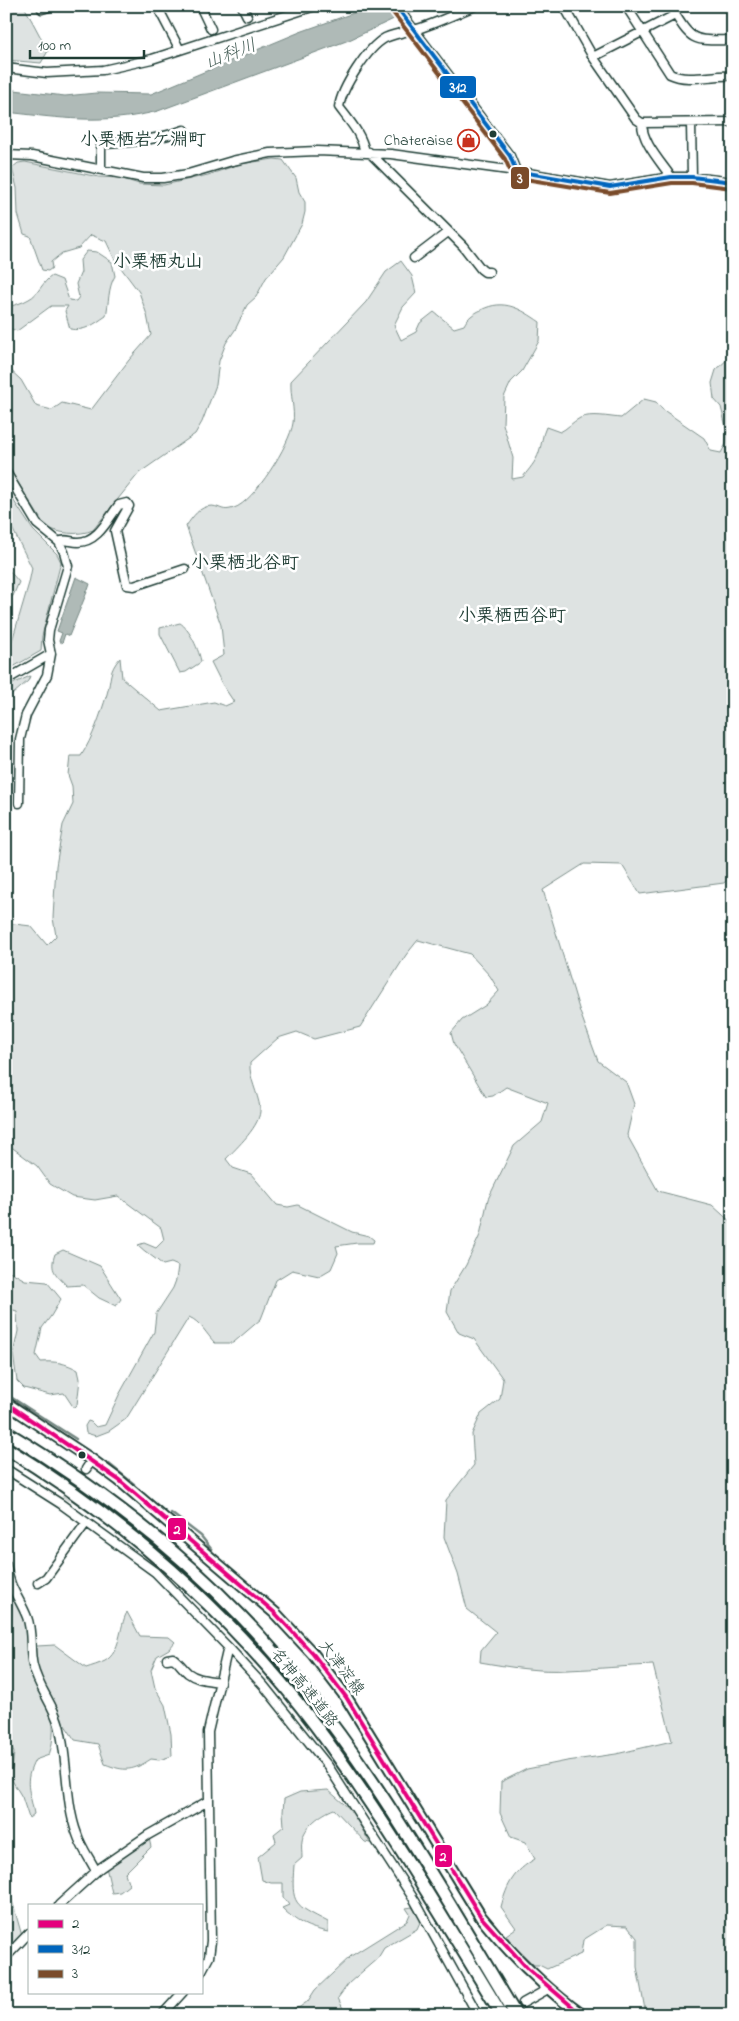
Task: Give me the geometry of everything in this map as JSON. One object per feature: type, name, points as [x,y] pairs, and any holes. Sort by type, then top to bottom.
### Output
[{"type":"highway","name":"名神高速道路","points":[[6,1432],[70,1472],[134,1519],[198,1574],[266,1644],[306,1691],[361,1764],[413,1845],[516,2015]]},
{"type":"highway","name":"名神高速道路","points":[[6,1448],[86,1501],[138,1542],[208,1605],[261,1660],[350,1773],[398,1846],[502,2015]]},
{"type":"main road","name":"大津淀線","points":[[6,1403],[89,1464],[232,1575],[275,1613],[313,1654],[346,1697],[480,1917],[548,1989],[582,2015]]},
{"type":"street","points":[[41,6],[42,9],[52,6]]},
{"type":"street","points":[[157,6],[180,50]]},
{"type":"street","points":[[200,6],[211,29]]},
{"type":"street","points":[[242,6],[247,16]]},
{"type":"street","points":[[6,68],[47,72],[103,70],[152,59],[315,6]]},
{"type":"street","points":[[396,6],[508,154],[516,171]]},
{"type":"street","points":[[475,6],[384,38],[374,47],[357,69],[341,95],[339,107],[358,131],[367,152],[448,232],[481,269],[489,272]]},
{"type":"street","points":[[564,6],[593,57],[636,119],[642,123],[691,124],[733,122]]},
{"type":"street","points":[[626,6],[666,70],[675,76],[691,78],[720,75],[733,76]]},
{"type":"street","points":[[670,6],[692,37],[700,41],[733,40]]},
{"type":"street","points":[[593,57],[675,15]]},
{"type":"street","points":[[642,123],[642,131],[650,146],[671,177]]},
{"type":"street","points":[[691,124],[692,177]]},
{"type":"street","points":[[101,169],[101,144],[177,136],[184,130]]},
{"type":"street","points":[[6,155],[32,156],[143,178],[163,178],[188,174],[232,161],[270,153],[367,152],[516,171],[610,187],[671,177],[692,177],[733,182]]},
{"type":"street","points":[[414,258],[448,232]]},
{"type":"street","points":[[6,472],[37,524],[62,546],[68,566],[49,630],[48,640],[51,654],[47,675],[26,715],[22,731],[19,802]]},
{"type":"street","points":[[59,542],[64,540],[78,542],[93,538],[119,505],[127,503],[129,506],[128,510],[115,532],[127,584],[134,586],[185,569]]},
{"type":"street","points":[[6,680],[51,654]]},
{"type":"street","points":[[6,1481],[9,1471],[63,1502],[86,1523],[155,1572],[228,1646],[264,1686],[328,1766],[415,1901],[478,2015]]},
{"type":"street","points":[[38,1583],[46,1578],[86,1523]]},
{"type":"street","points":[[6,1564],[7,1575],[14,1594],[30,1625],[33,1666],[40,1686],[52,1707],[59,1726],[77,1834],[96,1871]]},
{"type":"street","points":[[202,1970],[209,1956],[211,1941],[208,1732],[228,1646]]},
{"type":"street","points":[[167,1659],[173,1658],[196,1678],[220,1682]]},
{"type":"street","points":[[60,1904],[96,1871],[148,1835],[208,1801]]},
{"type":"street","points":[[6,1958],[28,1934]]},
{"type":"street","points":[[523,2003],[548,1989]]},
{"type":"street","points":[[162,2015],[181,1994]]},
{"type":"shaded area","points":[[6,6],[24,6],[48,51],[41,63],[6,60]]},
{"type":"shaded area","points":[[373,6],[432,6],[398,17],[349,40],[158,111],[119,118],[100,119],[64,118],[6,112],[6,89],[65,96],[96,93],[151,94],[300,32]]},
{"type":"shaded area","points":[[274,159],[283,160],[296,178],[299,192],[305,202],[302,224],[284,257],[266,278],[256,297],[247,305],[235,330],[226,343],[219,361],[216,385],[202,422],[195,434],[139,473],[93,530],[69,533],[56,531],[45,526],[6,463],[6,366],[21,380],[36,406],[52,410],[62,403],[91,410],[129,360],[151,335],[147,315],[139,292],[115,260],[106,241],[91,235],[79,248],[62,253],[51,262],[52,268],[48,271],[42,270],[30,236],[24,234],[18,214],[17,188],[12,168],[18,163],[25,162],[99,177],[120,178],[139,184],[164,185],[208,175],[240,164]]},
{"type":"shaded area","points":[[87,251],[97,252],[112,262],[115,276],[110,290],[106,316],[85,328],[75,330],[70,329],[65,311],[68,306],[51,306],[17,331],[6,327],[6,308],[32,297],[52,276],[62,280],[69,300],[76,301],[79,297],[76,284],[81,272],[80,260]]},
{"type":"shaded area","points":[[401,261],[412,276],[416,293],[403,307],[394,325],[401,340],[416,332],[420,323],[434,312],[454,328],[464,325],[478,311],[497,305],[519,309],[540,322],[539,341],[522,371],[511,382],[504,397],[503,424],[513,458],[512,479],[523,477],[534,462],[546,427],[560,432],[584,417],[621,418],[644,399],[656,402],[662,409],[704,438],[711,451],[721,453],[726,444],[727,431],[721,407],[714,399],[712,383],[716,370],[733,354],[733,873],[724,883],[640,894],[622,865],[584,864],[543,890],[580,1012],[598,1061],[626,1082],[634,1104],[627,1135],[658,1191],[712,1205],[733,1224],[733,1966],[730,1968],[728,2004],[725,2015],[646,2015],[637,1967],[637,1938],[627,1926],[607,1925],[583,1940],[581,1954],[547,1969],[534,1965],[516,1948],[506,1935],[516,1928],[501,1907],[506,1891],[517,1873],[535,1859],[525,1842],[511,1837],[500,1813],[501,1782],[527,1769],[616,1754],[672,1741],[653,1665],[579,1670],[535,1670],[480,1662],[481,1650],[496,1632],[467,1609],[458,1574],[444,1537],[446,1500],[474,1465],[472,1434],[481,1414],[500,1399],[503,1379],[474,1339],[459,1333],[447,1312],[450,1291],[466,1265],[480,1235],[488,1199],[514,1146],[542,1122],[548,1103],[506,1087],[493,1096],[486,1097],[454,1044],[451,1033],[462,1020],[486,1005],[499,991],[490,976],[470,954],[418,940],[406,955],[360,1027],[314,1039],[297,1032],[278,1038],[250,1063],[260,1115],[248,1136],[226,1159],[233,1168],[251,1174],[277,1205],[288,1207],[298,1205],[352,1232],[369,1236],[374,1240],[373,1243],[336,1246],[338,1253],[331,1269],[319,1276],[292,1270],[276,1280],[261,1319],[233,1343],[215,1343],[200,1325],[189,1317],[126,1419],[109,1431],[96,1436],[86,1433],[85,1426],[88,1421],[96,1427],[105,1425],[119,1395],[154,1332],[156,1314],[173,1288],[178,1266],[171,1263],[163,1265],[138,1245],[144,1243],[156,1248],[164,1240],[161,1228],[118,1196],[95,1200],[72,1197],[50,1184],[37,1166],[6,1143],[6,923],[31,926],[47,945],[56,936],[53,918],[56,866],[63,825],[73,804],[72,786],[68,775],[70,756],[81,756],[89,741],[109,688],[112,671],[120,658],[122,678],[161,711],[214,702],[225,706],[234,702],[211,662],[224,655],[221,625],[186,526],[197,513],[207,506],[227,510],[234,508],[251,495],[261,484],[278,458],[293,423],[291,381],[366,302],[386,272]]},
{"type":"shaded area","points":[[6,489],[33,530],[57,554],[61,562],[42,636],[41,651],[6,671],[6,646],[12,641],[32,568],[6,516]]},
{"type":"shaded area","points":[[6,567],[19,582],[13,596],[6,602]]},
{"type":"shaded area","points":[[76,577],[90,584],[88,590],[85,591],[87,592],[69,636],[65,634],[62,643],[59,641],[62,633],[57,631]]},
{"type":"shaded area","points":[[180,623],[187,630],[199,652],[201,662],[186,672],[180,673],[160,634],[160,628]]},
{"type":"shaded area","points":[[30,676],[28,681],[6,700],[6,687]]},
{"type":"shaded area","points":[[63,1250],[100,1266],[121,1299],[116,1306],[99,1298],[83,1285],[67,1286],[53,1268],[55,1254]]},
{"type":"shaded area","points":[[6,1269],[25,1280],[47,1282],[61,1299],[42,1328],[36,1355],[41,1362],[60,1363],[78,1370],[80,1379],[77,1405],[74,1408],[64,1393],[50,1395],[24,1388],[17,1381],[13,1354],[18,1331],[17,1311],[6,1308]]},
{"type":"shaded area","points":[[6,1576],[31,1619],[28,1639],[37,1646],[55,1645],[86,1668],[105,1661],[114,1652],[127,1612],[140,1636],[169,1637],[175,1642],[169,1649],[157,1656],[151,1670],[155,1688],[165,1705],[171,1734],[172,1756],[159,1760],[151,1759],[129,1769],[105,1764],[98,1744],[75,1740],[52,1706],[53,1737],[49,1755],[35,1760],[29,1775],[28,1787],[34,1814],[29,1818],[22,1797],[7,1772],[12,1769],[14,1753],[6,1728]]},
{"type":"shaded area","points":[[328,1790],[351,1810],[370,1843],[365,1842],[334,1809],[314,1821],[303,1836],[302,1858],[294,1865],[294,1896],[302,1907],[328,1922],[328,1932],[303,1924],[282,1908],[289,1905],[283,1897],[283,1883],[271,1883],[262,1880],[258,1857],[276,1842],[274,1834],[284,1826],[284,1799],[300,1792]]},
{"type":"shaded area","points":[[149,1838],[151,1847],[125,1873],[129,1885],[120,1892],[112,1893],[106,1867]]},
{"type":"shaded area","points":[[6,1879],[22,1936],[6,1952]]},
{"type":"shaded area","points":[[412,1907],[421,1920],[417,1929],[384,1948],[378,1958],[349,1983],[338,1998],[346,2015],[275,2015],[300,2007],[308,2001],[315,1990],[351,1956],[407,1921],[410,1914],[406,1908]]},
{"type":"waterway","points":[[6,1394],[76,1439]]},
{"type":"waterway","points":[[109,1464],[134,1484]]},
{"type":"waterway","points":[[171,1513],[201,1536],[212,1550]]},
{"type":"tunnel","points":[[65,1499],[86,1469]]},
{"type":"transit line","name":"312","points":[[396,6],[510,156],[516,171]]},
{"type":"transit line","name":"3","points":[[391,10],[505,159],[513,177],[610,193],[672,183],[692,183],[732,188]]},
{"type":"transit line","name":"312","points":[[516,171],[610,187],[671,177],[692,177],[733,182]]},
{"type":"transit line","name":"2","points":[[6,1403],[119,1480],[275,1613],[313,1654],[346,1697],[481,1917],[528,1969],[582,2015]]},
{"type":"place","name":"Chateraise","points":[[469,141]]},
{"type":"district","name":"小栗栖岩ケ淵町","points":[[143,141]]},
{"type":"district","name":"小栗栖丸山","points":[[158,263]]},
{"type":"district","name":"小栗栖北谷町","points":[[245,564]]},
{"type":"district","name":"小栗栖西谷町","points":[[512,617]]},
{"type":"water label","name":"山科川","points":[[231,55]]}]
